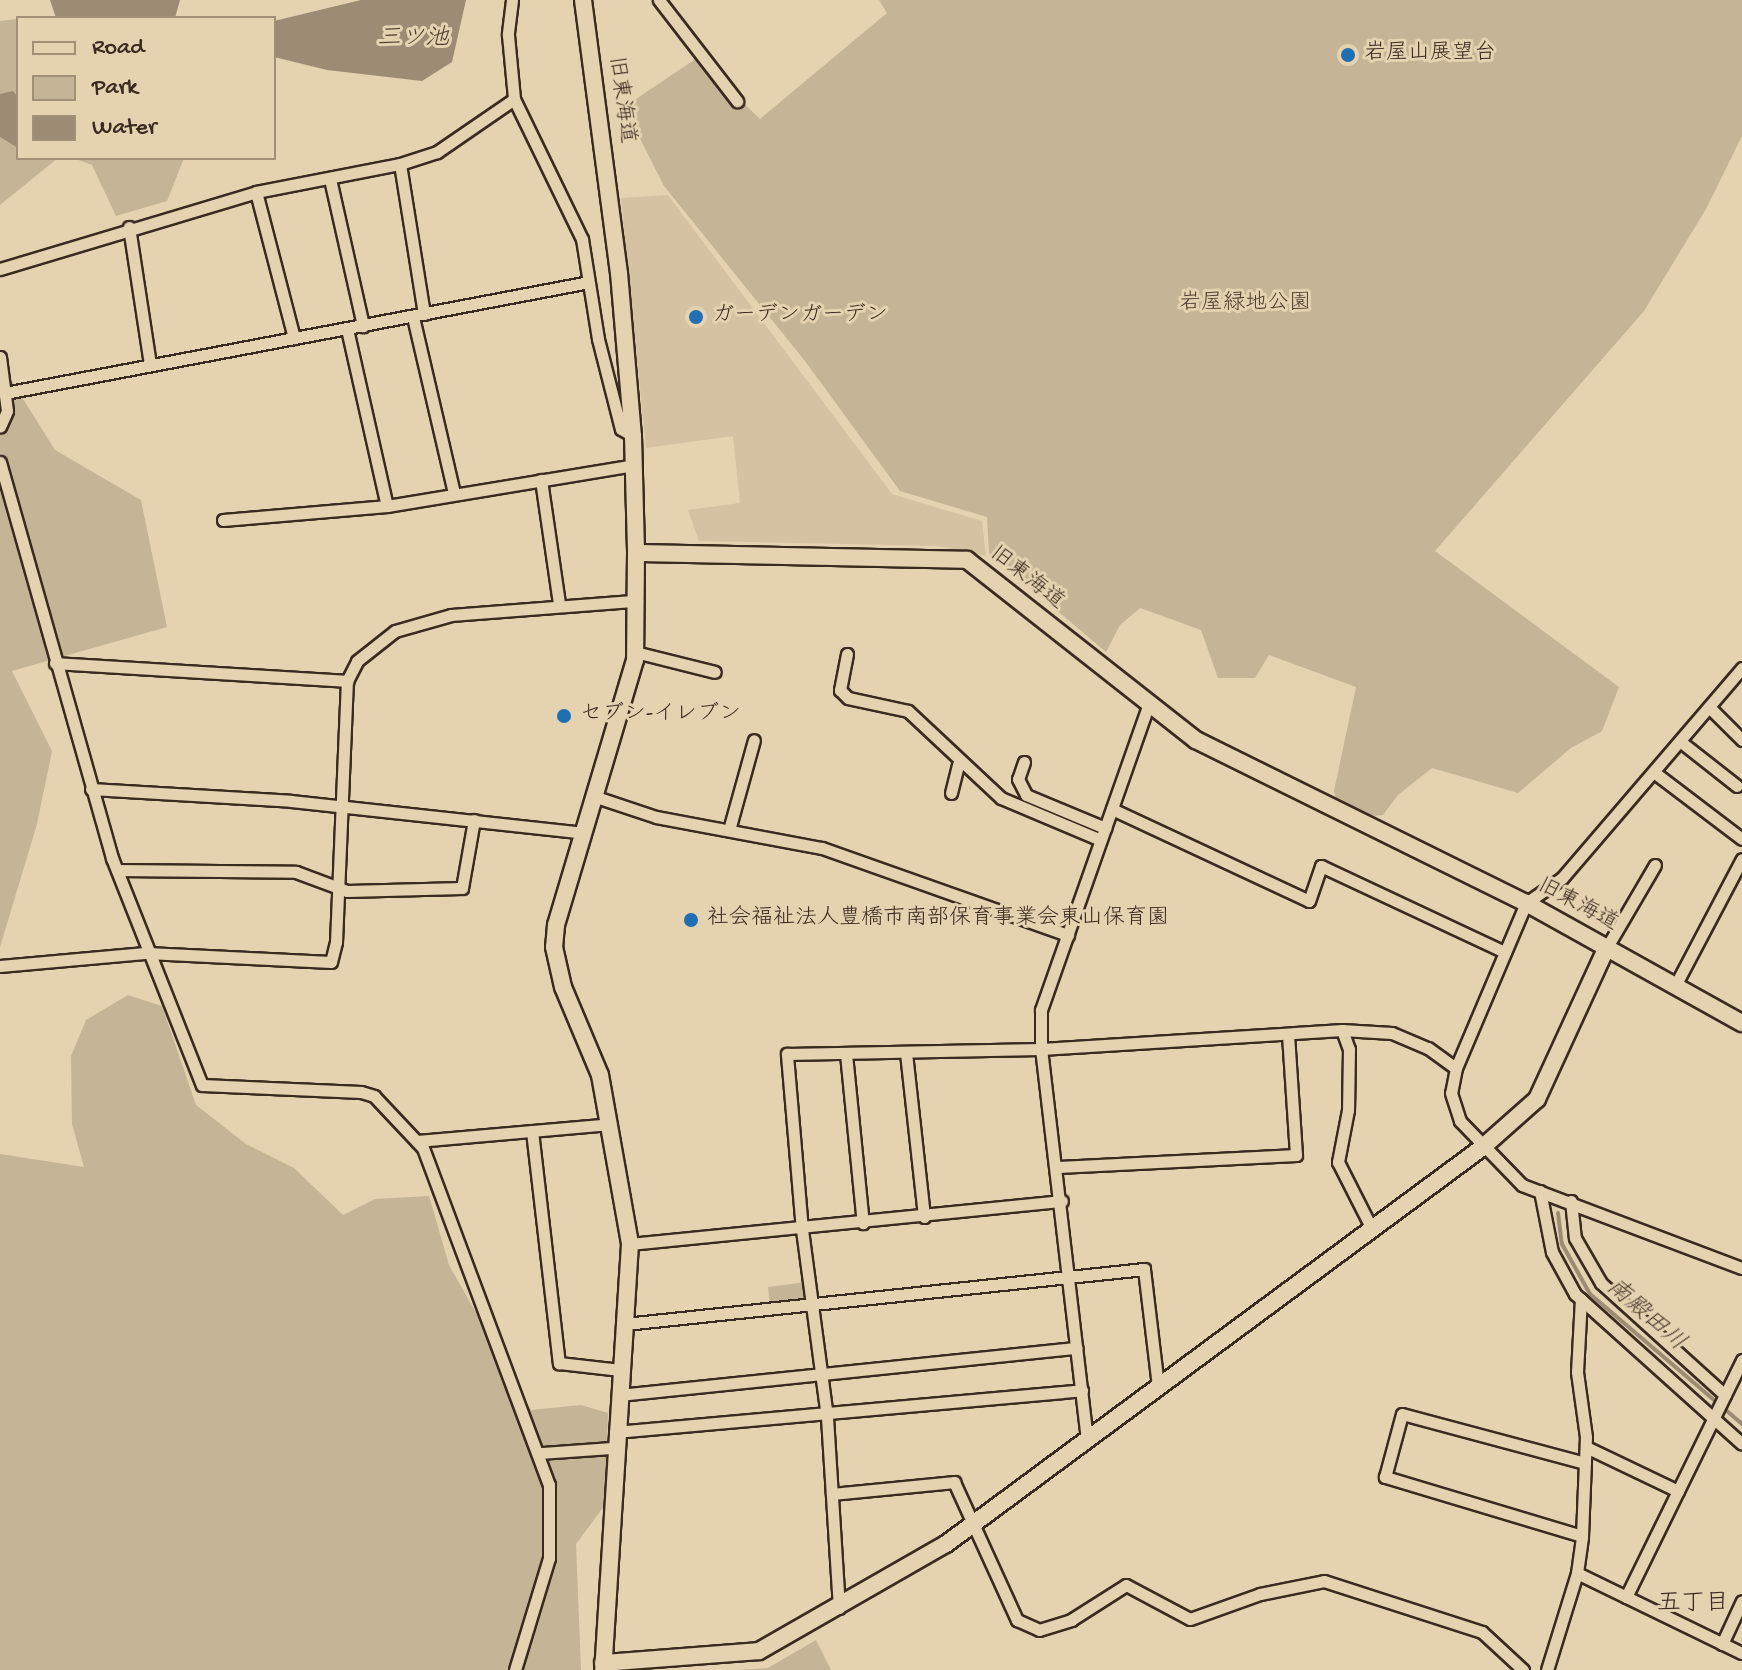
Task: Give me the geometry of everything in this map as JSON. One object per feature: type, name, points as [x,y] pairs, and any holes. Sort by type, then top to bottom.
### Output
[{"type":"street","points":[[512,0],[508,35],[514,99],[582,239],[621,429],[633,436]]},
{"type":"street","name":"旧東海道","points":[[583,0],[605,147],[633,436],[636,553],[967,560],[1196,740],[1526,903],[1742,1023]]},
{"type":"street","points":[[659,0],[737,101]]},
{"type":"street","points":[[0,269],[129,227],[256,192],[400,164],[437,152],[514,99]]},
{"type":"street","points":[[400,164],[418,316],[454,493]]},
{"type":"street","points":[[330,179],[363,326]]},
{"type":"street","points":[[256,192],[294,338]]},
{"type":"street","points":[[129,227],[150,364]]},
{"type":"street","points":[[5,393],[589,282]]},
{"type":"street","points":[[347,329],[387,506]]},
{"type":"street","points":[[0,357],[7,411],[0,427]]},
{"type":"street","points":[[0,462],[91,789],[117,870],[147,953],[202,1085],[361,1092],[374,1096],[417,1141],[541,1453],[549,1485],[552,1538],[515,1670]]},
{"type":"street","points":[[223,520],[387,506],[634,465]]},
{"type":"street","points":[[541,480],[559,604]]},
{"type":"street","points":[[636,553],[635,652],[596,797],[556,925],[554,947],[563,987],[600,1075],[630,1244],[614,1440],[603,1666],[759,1651],[839,1608],[975,1523],[1483,1147],[1537,1099],[1607,947],[1655,865]]},
{"type":"street","points":[[0,966],[147,953],[331,962],[339,888],[347,681],[374,646],[420,622],[559,604],[635,601]]},
{"type":"street","points":[[635,652],[715,672]]},
{"type":"street","points":[[847,654],[840,690],[848,698],[908,711],[958,764],[1001,798],[1103,834]]},
{"type":"street","points":[[55,663],[347,681]]},
{"type":"street","points":[[1742,668],[1562,878],[1526,903],[1456,1068],[1451,1093],[1460,1121],[1522,1185],[1742,1268]]},
{"type":"street","points":[[1087,1440],[1059,1167],[1041,1049],[1041,1010],[1149,703]]},
{"type":"street","points":[[1709,707],[1742,740]]},
{"type":"street","points":[[729,830],[754,740]]},
{"type":"street","points":[[1681,742],[1737,786]]},
{"type":"street","points":[[1024,762],[1018,779],[1026,795],[1103,834]]},
{"type":"street","points":[[951,793],[958,764]]},
{"type":"street","points":[[1655,773],[1742,839]]},
{"type":"street","points":[[91,789],[343,806],[584,833]]},
{"type":"street","points":[[596,797],[656,817],[822,848],[1068,935]]},
{"type":"street","points":[[1112,809],[1309,901],[1321,866],[1505,952]]},
{"type":"street","points":[[117,870],[296,872],[339,888],[462,888],[474,820]]},
{"type":"street","points":[[1676,984],[1742,859]]},
{"type":"street","points":[[839,1608],[827,1417],[802,1230],[787,1054],[1041,1049],[1342,1030],[1392,1033],[1428,1048],[1456,1068]]},
{"type":"street","points":[[1342,1030],[1349,1049],[1348,1110],[1338,1162],[1372,1229]]},
{"type":"street","points":[[1059,1167],[1296,1155],[1288,1034]]},
{"type":"street","points":[[906,1053],[924,1217]]},
{"type":"street","points":[[846,1054],[863,1223]]},
{"type":"street","points":[[417,1141],[610,1124]]},
{"type":"street","points":[[532,1131],[559,1363],[621,1370]]},
{"type":"street","points":[[1540,1191],[1552,1252],[1581,1299],[1742,1444]]},
{"type":"street","points":[[630,1244],[802,1230],[1062,1201]]},
{"type":"street","points":[[1571,1201],[1575,1238],[1601,1283],[1724,1398]]},
{"type":"street","points":[[625,1324],[1070,1274],[1144,1269],[1158,1387]]},
{"type":"street","points":[[1547,1670],[1577,1573],[1582,1536],[1586,1447],[1577,1372],[1581,1299]]},
{"type":"street","points":[[619,1395],[1077,1348]]},
{"type":"street","points":[[1626,1597],[1716,1419],[1742,1360]]},
{"type":"street","points":[[541,1453],[614,1440],[1082,1390]]},
{"type":"street","points":[[1582,1536],[1385,1477],[1402,1414],[1585,1463]]},
{"type":"street","points":[[1586,1447],[1678,1491]]},
{"type":"street","points":[[832,1494],[954,1482],[1017,1620],[1039,1630],[1071,1620],[1126,1585],[1190,1619],[1260,1594],[1324,1581],[1482,1632],[1523,1670]]},
{"type":"street","points":[[1577,1573],[1742,1653]]},
{"type":"street","points":[[1722,1644],[1742,1601]]},
{"type":"shaded area","name":"ガーデンガーデン","points":[[668,195],[892,494],[982,521],[986,556],[938,546],[699,541],[688,510],[740,503],[733,436],[646,448],[621,198]]},
{"type":"green space","name":"岩屋緑地公園","points":[[879,0],[1742,0],[1742,136],[1706,209],[1644,311],[1435,551],[1619,687],[1602,731],[1571,748],[1518,793],[1432,768],[1398,795],[1383,815],[1371,816],[1336,799],[1334,791],[1356,687],[1269,655],[1255,678],[1218,678],[1201,630],[1140,608],[1120,625],[1106,652],[989,553],[987,517],[900,491],[805,361],[664,186],[624,107],[697,58],[760,119],[887,13]]},
{"type":"green space","points":[[16,19],[16,160],[56,160],[0,205],[0,21]]},
{"type":"green space","points":[[78,160],[183,160],[167,201],[116,216],[92,165]]},
{"type":"green space","points":[[0,362],[55,450],[141,500],[167,627],[12,671],[52,751],[37,824],[0,947]]},
{"type":"green space","points":[[128,995],[162,1006],[196,1105],[246,1144],[294,1168],[343,1215],[375,1199],[429,1196],[449,1265],[531,1410],[581,1405],[608,1413],[605,1505],[576,1544],[581,1670],[0,1670],[0,1154],[84,1167],[72,1124],[71,1056],[86,1020]]},
{"type":"green space","points":[[806,1282],[809,1301],[770,1305],[768,1287]]},
{"type":"green space","points":[[816,1640],[831,1670],[738,1670],[768,1668]]},
{"type":"water","points":[[50,0],[180,0],[176,16],[55,16]]},
{"type":"water","name":"三ツ池","points":[[361,0],[466,0],[452,62],[422,81],[327,70],[276,57],[276,21]]},
{"type":"water","points":[[13,91],[16,95],[16,147],[0,137],[0,94]]},
{"type":"waterway","name":"南殿田川","points":[[1558,1213],[1562,1244],[1590,1294],[1742,1424]]},
{"type":"place","name":"岩屋山展望台","points":[[1348,55]]},
{"type":"place","name":"ガーデンガーデン","points":[[696,317]]},
{"type":"place","name":"セブン-イレブン","points":[[564,716]]},
{"type":"place","name":"社会福祉法人豊橋市南部保育事業会東山保育園","points":[[691,920]]},
{"type":"district","name":"五丁目","points":[[1693,1605]]}]
